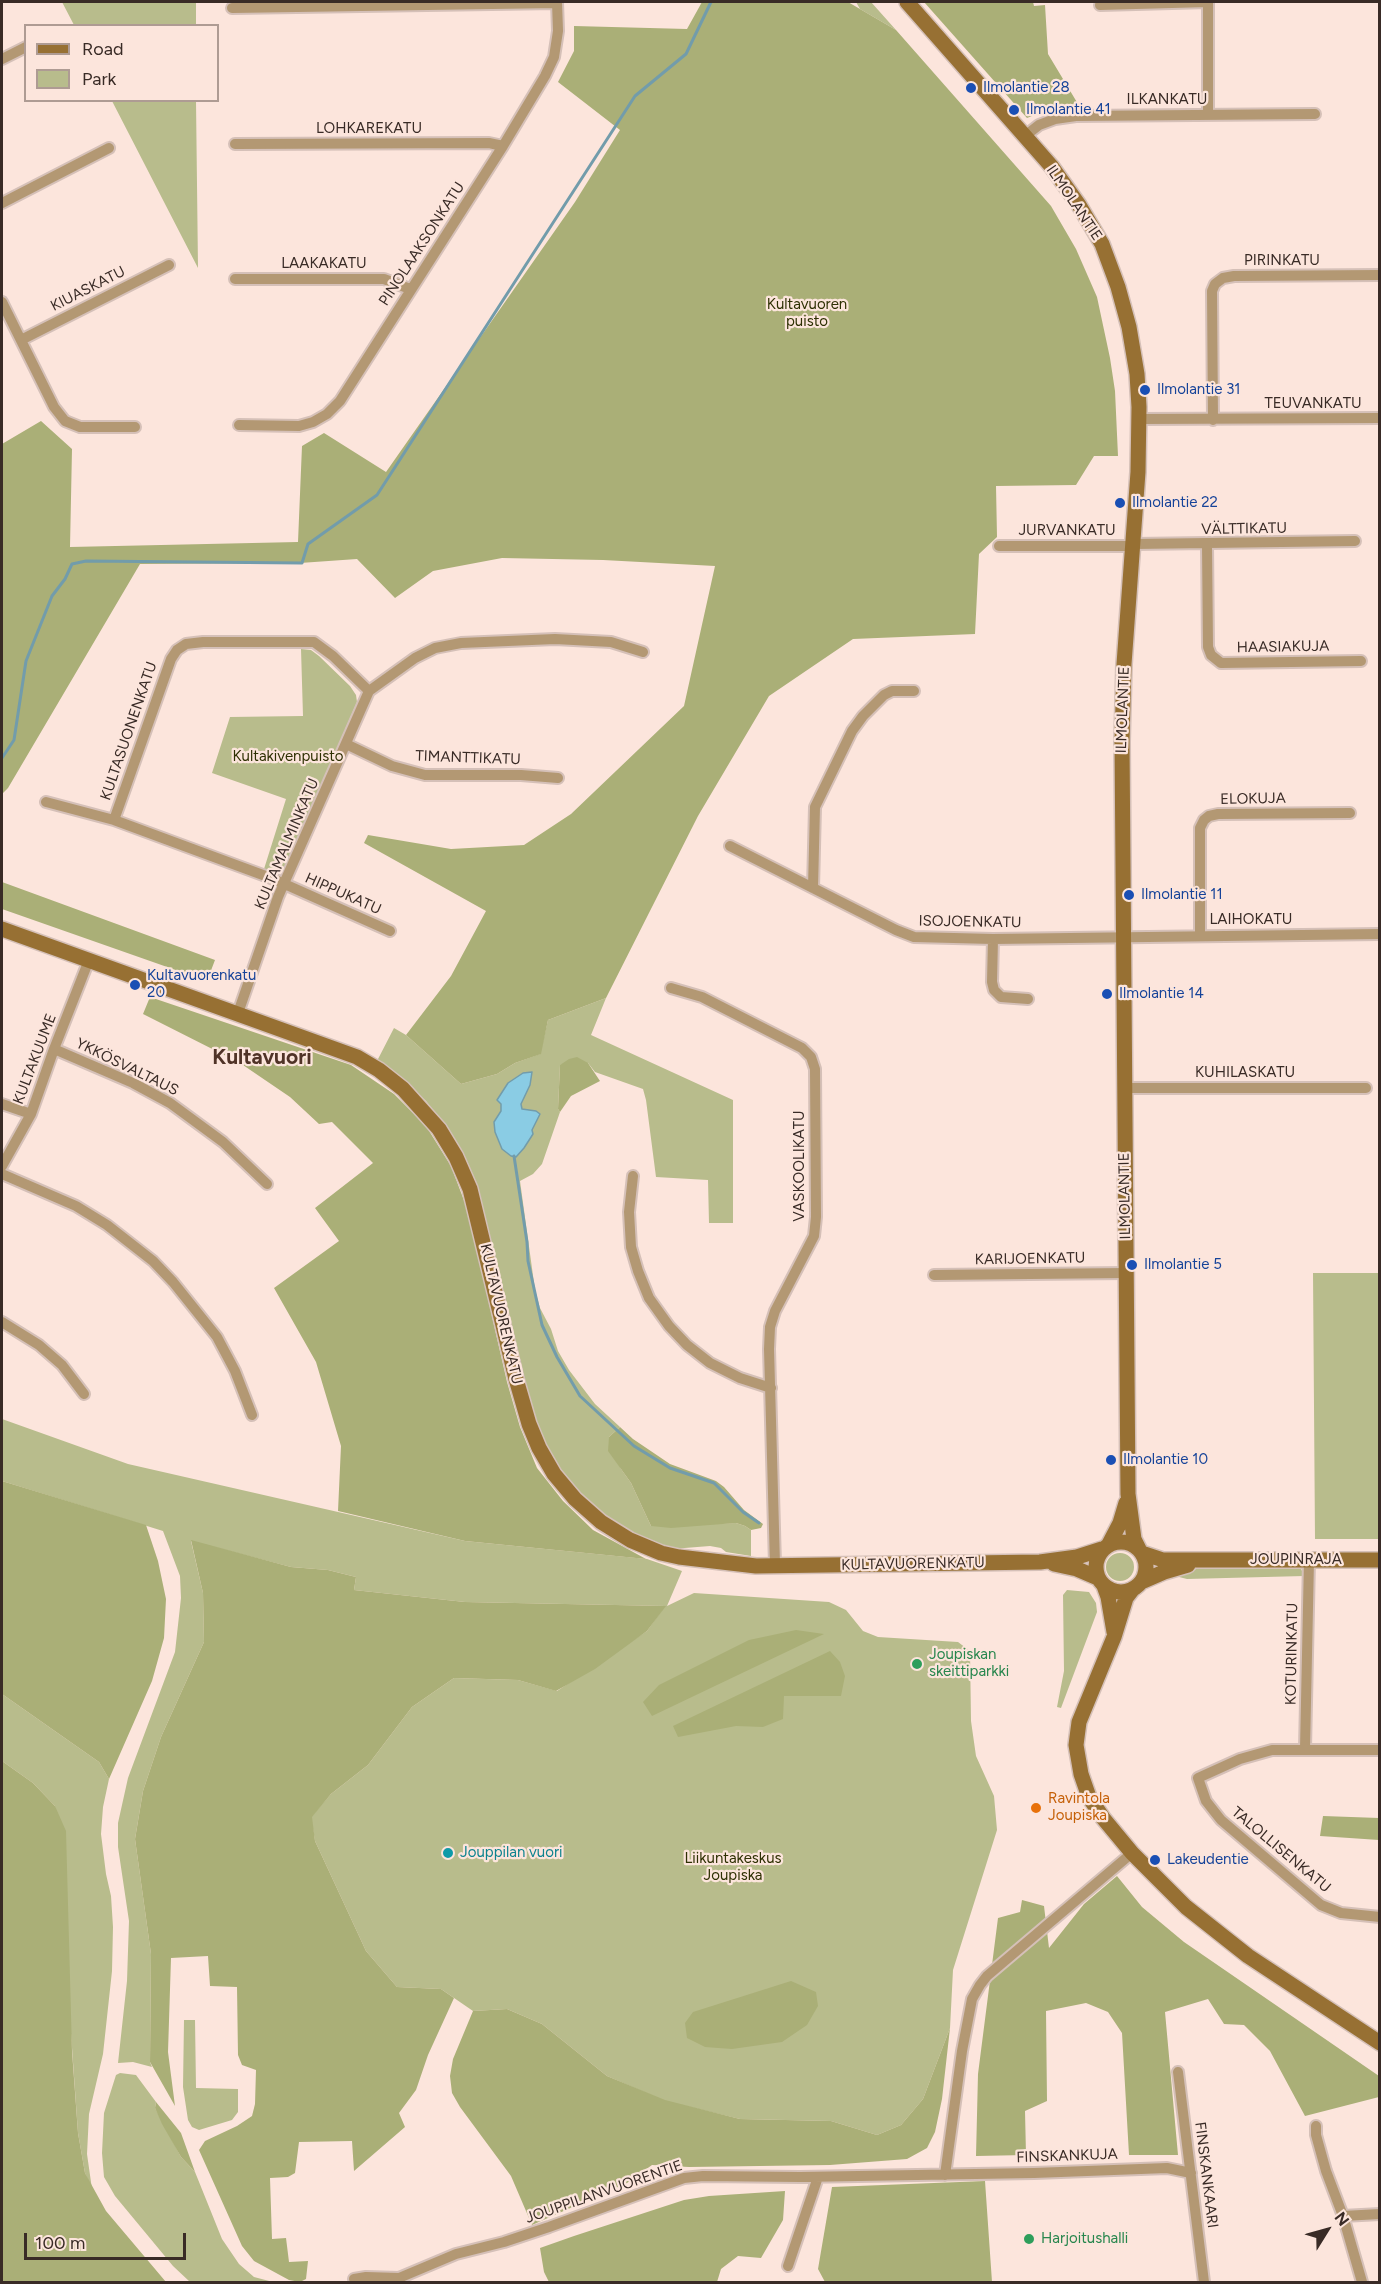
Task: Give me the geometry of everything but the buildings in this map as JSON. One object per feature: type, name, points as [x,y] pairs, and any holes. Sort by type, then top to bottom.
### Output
[{"type":"street","points":[[232,8],[557,2]]},
{"type":"street","name":"PINOLAAKSONKATU","points":[[239,425],[299,426],[313,422],[327,414],[340,401],[530,102],[554,57],[558,31],[557,2]]},
{"type":"street","name":"ILMOLANTIE","points":[[907,2],[1052,167],[1079,205],[1102,244],[1118,287],[1129,327],[1137,374],[1140,419],[1134,545],[1124,664],[1122,742],[1128,1494],[1134,1539],[1141,1551]]},
{"type":"street","points":[[1100,5],[1208,2],[1208,115]]},
{"type":"street","points":[[2,59],[24,48]]},
{"type":"street","name":"ILKANKATU","points":[[1025,136],[1039,125],[1054,119],[1076,116],[1315,114]]},
{"type":"street","name":"LOHKAREKATU","points":[[235,144],[489,143],[503,146]]},
{"type":"street","points":[[2,203],[108,148]]},
{"type":"street","name":"KIUASKATU","points":[[21,340],[169,266]]},
{"type":"street","name":"PIRINKATU","points":[[1212,420],[1212,291],[1215,284],[1223,278],[1234,276],[1380,275]]},
{"type":"street","name":"LAAKAKATU","points":[[236,279],[384,279],[410,289]]},
{"type":"street","points":[[2,302],[54,407],[65,421],[80,427],[135,427]]},
{"type":"street","name":"TEUVANKATU","points":[[1140,419],[1380,418]]},
{"type":"street","name":"VÄLTTIKATU","points":[[1134,545],[1354,541]]},
{"type":"street","name":"JURVANKATU","points":[[999,546],[1134,545]]},
{"type":"street","name":"HAASIAKUJA","points":[[1207,545],[1208,647],[1211,656],[1221,663],[1361,661]]},
{"type":"street","name":"KULTAMALMINKATU","points":[[238,1013],[284,884],[369,692],[415,658],[435,648],[461,643],[555,639],[611,642],[643,652]]},
{"type":"street","name":"KULTASUONENKATU","points":[[114,820],[171,659],[177,650],[186,644],[314,642],[333,656],[369,692]]},
{"type":"street","points":[[813,888],[815,807],[852,731],[884,695],[892,691],[914,691]]},
{"type":"street","name":"TIMANTTIKATU","points":[[346,744],[392,766],[425,775],[521,775],[558,778]]},
{"type":"street","name":"KULTASUONENKATU","points":[[46,802],[114,820],[284,884]]},
{"type":"street","name":"ELOKUJA","points":[[1200,936],[1200,828],[1204,820],[1218,814],[1350,813]]},
{"type":"street","name":"ISOJOENKATU","points":[[730,846],[914,937],[993,939],[1123,936]]},
{"type":"street","name":"HIPPUKATU","points":[[284,884],[390,931]]},
{"type":"street","name":"KULTAVUORENKATU","points":[[2,928],[357,1058],[379,1070],[409,1095],[439,1129],[456,1156],[470,1189],[516,1379],[529,1424],[539,1448],[554,1474],[575,1499],[601,1522],[630,1540],[661,1553],[756,1566],[1040,1562],[1077,1557],[1106,1547]]},
{"type":"street","name":"LAIHOKATU","points":[[1123,936],[1380,934]]},
{"type":"street","points":[[993,939],[994,990],[1001,997],[1028,999]]},
{"type":"street","name":"KULTAKUUME","points":[[2,1166],[31,1114],[89,960]]},
{"type":"street","name":"VASKOOLIKATU","points":[[671,988],[702,997],[802,1048],[811,1057],[815,1069],[816,1217],[814,1236],[772,1319],[769,1349],[775,1565]]},
{"type":"street","name":"YKKÖSVALTAUS","points":[[54,1049],[100,1068],[170,1103],[223,1142],[267,1184]]},
{"type":"street","name":"KUHILASKATU","points":[[1124,1088],[1366,1088]]},
{"type":"street","points":[[2,1104],[31,1114]]},
{"type":"street","points":[[2,1174],[76,1206],[153,1260],[217,1337],[235,1371],[252,1415]]},
{"type":"street","points":[[633,1176],[629,1212],[632,1247],[638,1271],[649,1298],[687,1345],[710,1363],[740,1378],[771,1388]]},
{"type":"street","name":"KARIJOENKATU","points":[[934,1275],[1126,1273]]},
{"type":"street","points":[[2,1322],[39,1345],[62,1365],[84,1394]]},
{"type":"street","name":"ILMOLANTIE","points":[[1106,1547],[1120,1523],[1128,1494]]},
{"type":"street","points":[[1114,1637],[1110,1608],[1096,1563],[1106,1547],[1125,1542],[1141,1551],[1146,1568],[1137,1586],[1126,1598],[1114,1637],[1079,1722],[1076,1745],[1081,1774],[1089,1797],[1132,1853],[1186,1907],[1218,1934],[1380,2043]]},
{"type":"street","name":"JOUPINRAJA","points":[[1141,1551],[1163,1560],[1380,1560]]},
{"type":"street","name":"JOUPINRAJA","points":[[1137,1586],[1164,1572],[1212,1560]]},
{"type":"street","name":"KOTURINKATU","points":[[1305,1749],[1309,1560]]},
{"type":"street","name":"KULTAVUORENKATU","points":[[1040,1562],[1077,1569],[1101,1582]]},
{"type":"street","points":[[1101,1582],[1118,1592],[1137,1586]]},
{"type":"street","name":"TALOLLISENKATU","points":[[1377,1917],[1341,1913],[1321,1905],[1221,1820],[1206,1801],[1198,1778],[1240,1759],[1272,1750],[1380,1750]]},
{"type":"street","points":[[945,2175],[962,2050],[972,1999],[980,1985],[987,1976],[1132,1853]]},
{"type":"street","name":"FINSKANKAARI","points":[[1178,2072],[1204,2283]]},
{"type":"street","points":[[1316,2126],[1316,2135],[1326,2171],[1343,2216],[1362,2283]]},
{"type":"street","name":"FINSKANKUJA","points":[[945,2175],[1167,2168],[1191,2173]]},
{"type":"street","name":"JOUPPILANVUORENTIE","points":[[354,2279],[399,2278],[456,2254],[549,2227],[684,2178],[945,2175]]},
{"type":"street","points":[[788,2266],[818,2177]]},
{"type":"street","points":[[1343,2216],[1380,2214]]},
{"type":"green space","points":[[62,2],[196,2],[196,24],[73,24]]},
{"type":"green space","name":"Kultavuoren puisto","points":[[702,2],[848,2],[896,30],[1051,206],[1076,249],[1097,297],[1110,358],[1115,391],[1118,456],[1094,456],[1076,485],[996,486],[997,537],[979,554],[975,634],[853,639],[769,696],[698,816],[606,998],[548,1020],[541,1054],[515,1063],[497,1074],[461,1084],[406,1035],[451,976],[486,911],[364,843],[368,835],[451,849],[524,845],[571,814],[684,706],[715,566],[502,558],[433,571],[395,598],[357,559],[300,563],[140,564],[8,788],[2,794],[2,444],[41,421],[72,449],[70,547],[298,542],[302,446],[324,433],[386,472],[575,202],[620,130],[558,82],[574,51],[574,26],[687,29]]},
{"type":"green space","points":[[856,2],[871,2],[896,30],[860,9]]},
{"type":"green space","points":[[924,2],[1033,2],[1034,6],[1045,5],[1048,54],[1078,104],[1057,106],[1027,118]]},
{"type":"green space","points":[[113,102],[196,102],[198,268]]},
{"type":"green space","name":"Kultakivenpuisto","points":[[301,649],[311,650],[319,656],[350,686],[356,695],[357,702],[288,861],[283,870],[278,872],[264,869],[286,799],[212,773],[230,717],[303,716]]},
{"type":"green space","points":[[2,882],[215,960],[207,981],[2,909]]},
{"type":"green space","points":[[150,997],[351,1065],[394,1094],[426,1126],[451,1166],[468,1211],[507,1382],[520,1427],[537,1468],[563,1501],[593,1530],[646,1559],[465,1541],[338,1511],[341,1446],[316,1362],[274,1288],[339,1241],[315,1208],[373,1163],[332,1122],[319,1124],[290,1097],[240,1063],[143,1014]]},
{"type":"green space","points":[[606,998],[591,1035],[733,1100],[733,1223],[709,1223],[708,1180],[656,1177],[643,1089],[595,1072],[588,1063],[560,1065],[558,1109],[560,1112],[542,1164],[533,1174],[520,1181],[535,1290],[558,1351],[569,1370],[595,1404],[620,1427],[609,1437],[621,1469],[631,1483],[651,1526],[736,1523],[751,1530],[751,1556],[726,1552],[721,1548],[710,1546],[672,1549],[632,1534],[614,1523],[576,1491],[561,1472],[547,1449],[529,1405],[480,1198],[465,1158],[451,1133],[426,1101],[399,1076],[377,1061],[394,1028],[406,1035],[461,1084],[497,1074],[515,1063],[540,1054],[548,1020]]},
{"type":"green space","points":[[577,1057],[588,1063],[600,1081],[571,1096],[560,1112],[558,1109],[560,1065]]},
{"type":"green space","points":[[1313,1273],[1379,1273],[1379,1539],[1315,1539]]},
{"type":"green space","name":"Liikuntakeskus Joupiska","points":[[2,1419],[128,1464],[465,1541],[647,1559],[682,1571],[667,1606],[694,1593],[829,1602],[846,1610],[863,1631],[878,1637],[958,1642],[970,1651],[971,1721],[976,1756],[994,1796],[997,1830],[953,1970],[950,2028],[923,2099],[901,2125],[877,2135],[831,2121],[740,2119],[665,2101],[607,2076],[542,2024],[507,2009],[473,2011],[441,1989],[397,1987],[366,1951],[315,1841],[311,1817],[331,1794],[368,1765],[412,1707],[454,1678],[518,1680],[557,1691],[647,1631],[665,1606],[465,1602],[354,1590],[356,1577],[328,1570],[291,1567],[191,1541],[203,1593],[204,1642],[161,1737],[143,1791],[135,1839],[151,1954],[150,2062],[152,2067],[133,2062],[118,2063],[127,1981],[129,1921],[118,1847],[118,1823],[128,1778],[175,1652],[181,1598],[180,1576],[163,1531],[2,1481]]},
{"type":"green space","points":[[620,1427],[633,1439],[670,1464],[716,1481],[744,1510],[763,1524],[761,1528],[751,1530],[736,1523],[671,1528],[651,1526],[631,1483],[608,1451],[609,1437]]},
{"type":"green space","points":[[2,1481],[146,1525],[158,1561],[166,1599],[164,1638],[152,1681],[109,1779],[99,1762],[2,1694]]},
{"type":"green space","points":[[191,1540],[291,1567],[328,1570],[356,1577],[354,1590],[465,1602],[666,1606],[647,1631],[595,1669],[556,1691],[518,1680],[454,1678],[412,1707],[368,1765],[331,1794],[312,1817],[315,1841],[366,1951],[397,1987],[441,1989],[454,1998],[428,2055],[416,2090],[399,2113],[405,2127],[354,2171],[352,2141],[299,2142],[295,2173],[288,2177],[270,2178],[272,2239],[286,2238],[289,2262],[308,2261],[306,2279],[300,2282],[289,2280],[254,2261],[242,2246],[199,2150],[205,2141],[252,2116],[255,2104],[256,2070],[242,2065],[238,2055],[237,1987],[210,1986],[208,1956],[171,1958],[168,2052],[175,2106],[150,2062],[151,1954],[135,1839],[143,1791],[161,1737],[204,1642],[203,1593]]},
{"type":"green space","points":[[1120,1553],[1130,1557],[1134,1567],[1130,1577],[1120,1581],[1110,1577],[1106,1567],[1110,1557]]},
{"type":"green space","points":[[1300,1566],[1304,1576],[1187,1579],[1171,1575],[1200,1568]]},
{"type":"green space","points":[[1067,1590],[1089,1592],[1096,1603],[1097,1612],[1061,1708],[1057,1707],[1064,1671],[1063,1595]]},
{"type":"green space","points":[[796,1630],[824,1634],[652,1716],[643,1702],[659,1685],[749,1640]]},
{"type":"green space","points":[[830,1651],[840,1662],[845,1676],[841,1696],[784,1696],[783,1719],[763,1727],[736,1726],[678,1737],[673,1726]]},
{"type":"green space","points":[[2,1694],[99,1762],[109,1779],[103,1807],[101,1834],[111,1896],[112,1971],[103,2054],[89,2114],[87,2154],[92,2189],[85,2173],[78,2133],[55,1806],[33,1783],[2,1761]]},
{"type":"green space","points":[[2,1761],[33,1783],[55,1806],[66,1831],[72,2051],[78,2133],[85,2173],[106,2211],[166,2282],[2,2282]]},
{"type":"green space","points":[[1323,1816],[1379,1818],[1379,1840],[1320,1836]]},
{"type":"green space","points":[[1117,1876],[1142,1907],[1184,1942],[1379,2076],[1379,2097],[1305,2116],[1270,2051],[1244,2025],[1224,2024],[1208,1999],[1165,2012],[1178,2155],[1129,2155],[1122,2033],[1108,2012],[1086,2003],[1046,2011],[1047,2101],[1025,2111],[1026,2155],[976,2156],[978,2074],[998,1918],[1020,1912],[1022,1900],[1044,1906],[1049,1948],[1084,1904]]},
{"type":"green space","points":[[791,1981],[816,1992],[818,2006],[807,2025],[782,2042],[732,2049],[705,2047],[687,2038],[685,2023],[693,2012]]},
{"type":"green space","points":[[507,2009],[542,2024],[607,2076],[665,2100],[740,2119],[831,2121],[877,2135],[901,2125],[923,2099],[950,2028],[942,2099],[935,2132],[927,2148],[907,2159],[830,2165],[689,2167],[652,2165],[627,2183],[532,2225],[511,2176],[452,2093],[450,2076],[453,2059],[473,2011]]},
{"type":"green space","points":[[184,2020],[195,2020],[196,2088],[238,2089],[238,2112],[232,2120],[199,2130],[192,2127],[188,2120],[183,2087]]},
{"type":"green space","points":[[120,2073],[136,2075],[156,2102],[155,2108],[181,2157],[195,2172],[222,2239],[239,2264],[254,2277],[273,2282],[190,2282],[173,2266],[115,2196],[104,2177],[102,2153],[104,2113],[116,2075]]},
{"type":"green space","points":[[156,2102],[181,2133],[195,2172],[181,2157],[162,2124],[155,2108]]},
{"type":"green space","points":[[985,2181],[992,2282],[825,2282],[818,2269],[832,2187]]},
{"type":"green space","points":[[785,2191],[783,2220],[761,2258],[738,2256],[721,2269],[717,2282],[549,2282],[544,2272],[540,2248],[574,2236],[684,2200]]},
{"type":"water","points":[[532,1072],[530,1085],[521,1104],[522,1109],[536,1111],[540,1114],[532,1130],[533,1134],[524,1148],[516,1157],[511,1156],[502,1149],[495,1132],[494,1122],[501,1111],[501,1104],[497,1100],[508,1083],[523,1073]]},
{"type":"waterway","points":[[2,758],[14,740],[26,661],[52,596],[65,579],[72,564],[86,561],[302,563],[308,544],[377,495],[635,96],[686,54],[711,2]]},
{"type":"waterway","points":[[514,1156],[528,1261],[542,1325],[557,1357],[580,1396],[634,1446],[670,1468],[714,1483],[743,1512],[759,1523]]},
{"type":"place","name":"Ilmolantie 28","points":[[971,88]]},
{"type":"place","name":"Ilmolantie 41","points":[[1014,110]]},
{"type":"place","name":"Ilmolantie 31","points":[[1145,390]]},
{"type":"place","name":"Ilmolantie 22","points":[[1120,503]]},
{"type":"place","name":"Ilmolantie 11","points":[[1129,895]]},
{"type":"place","name":"Kultavuorenkatu 20","points":[[135,985]]},
{"type":"place","name":"Ilmolantie 14","points":[[1107,994]]},
{"type":"place","name":"Ilmolantie 5","points":[[1132,1265]]},
{"type":"place","name":"Ilmolantie 10","points":[[1111,1460]]},
{"type":"place","name":"Joupiskan skeittiparkki","points":[[917,1664]]},
{"type":"place","name":"Ravintola Joupiska","points":[[1036,1808]]},
{"type":"place","name":"Jouppilan vuori","points":[[448,1853]]},
{"type":"place","name":"Lakeudentie","points":[[1155,1860]]},
{"type":"place","name":"Harjoitushalli","points":[[1029,2239]]},
{"type":"district","name":"Kultavuori","points":[[262,1058]]}]
